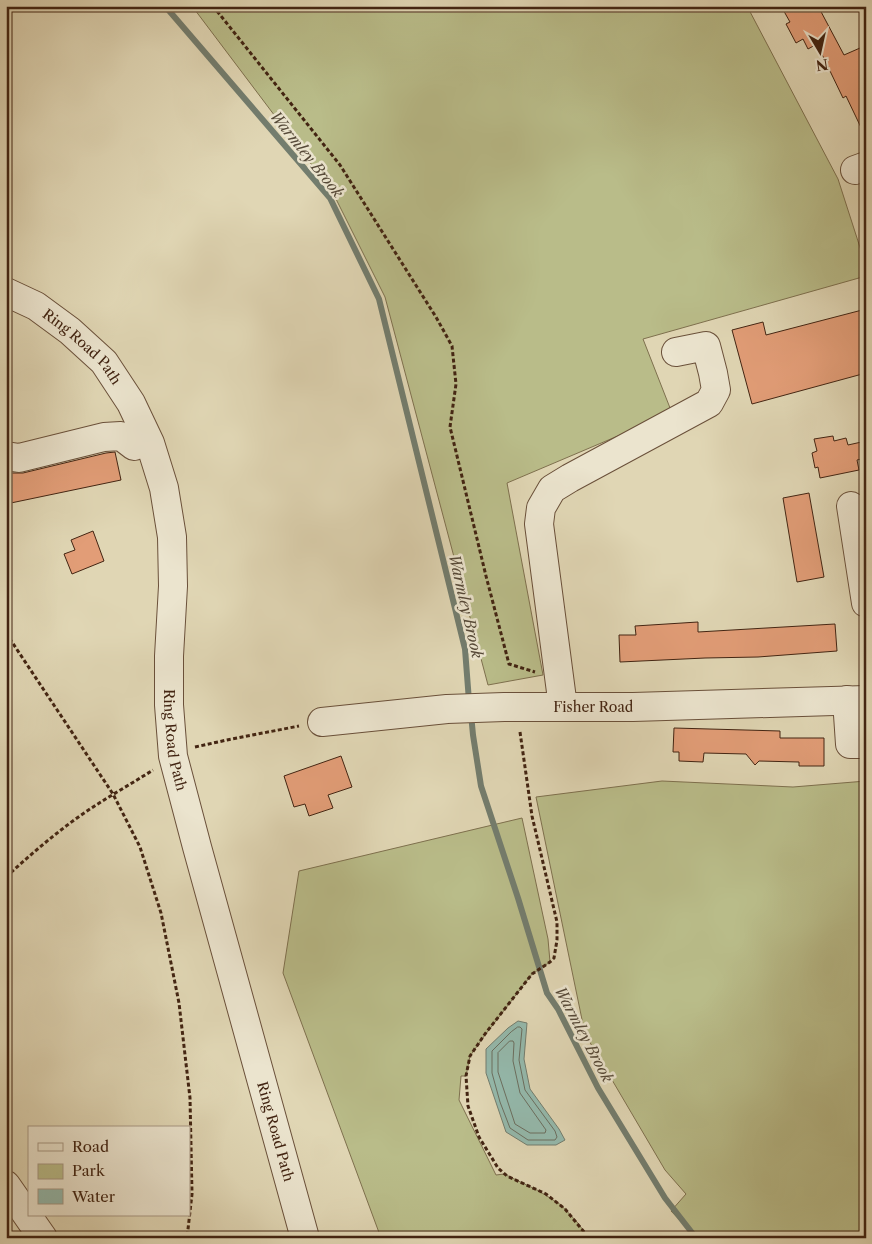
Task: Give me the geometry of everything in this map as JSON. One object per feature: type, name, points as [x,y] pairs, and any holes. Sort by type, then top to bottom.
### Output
[{"type":"street","name":"Ring Road Path","points":[[6,292],[36,306],[70,331],[104,362],[131,403],[150,443],[164,488],[172,538],[173,586],[169,705],[173,756],[305,1238]]},
{"type":"street","points":[[561,693],[539,524],[542,508],[552,489],[709,403],[716,390],[714,373],[706,346],[676,352]]},
{"type":"street","points":[[6,456],[19,458],[104,437],[121,436],[134,446]]},
{"type":"street","points":[[851,506],[866,603]]},
{"type":"street","name":"Fisher Road","points":[[322,722],[447,709],[511,707],[561,693],[633,707],[856,700]]},
{"type":"street","points":[[856,700],[850,744],[866,744]]},
{"type":"street","points":[[6,1185],[43,1238]]},
{"type":"path","points":[[213,6],[340,165],[436,317],[452,346],[456,384],[450,427],[509,664],[561,693]]},
{"type":"path","points":[[6,633],[113,794],[140,848],[161,913],[179,1003],[190,1098],[192,1194],[190,1212]]},
{"type":"path","points":[[511,707],[532,816],[557,922],[557,940],[554,958],[532,974],[470,1056],[466,1076],[468,1106],[479,1136],[498,1168],[507,1176],[546,1194],[566,1208],[589,1238]]},
{"type":"path","points":[[6,877],[40,846],[78,817],[181,750],[322,722]]},
{"type":"path","points":[[187,1238],[190,1216]]},
{"type":"green space","points":[[192,6],[747,6],[838,179],[866,266],[866,276],[643,339],[672,413],[507,483],[543,675],[488,685],[385,297],[333,193]]},
{"type":"green space","points":[[662,781],[793,787],[866,781],[866,1238],[698,1238],[671,1211],[686,1194],[665,1170],[585,1034],[536,797]]},
{"type":"green space","points":[[522,818],[548,939],[550,962],[532,974],[470,1056],[466,1076],[461,1076],[459,1100],[496,1175],[504,1174],[539,1191],[561,1205],[589,1238],[381,1238],[283,973],[299,871]]},
{"type":"water","points":[[518,1021],[527,1023],[524,1059],[530,1089],[565,1140],[556,1145],[527,1145],[506,1132],[486,1073],[486,1049]]},
{"type":"building","points":[[781,6],[818,6],[844,55],[860,48],[866,61],[866,138],[846,96],[843,98],[817,44],[808,49],[803,39],[796,43],[786,24],[790,22]]},
{"type":"building","points":[[866,309],[866,373],[752,404],[732,330],[763,322],[766,335]]},
{"type":"building","points":[[833,436],[834,441],[846,438],[848,445],[866,441],[866,458],[857,460],[859,470],[820,478],[818,467],[815,468],[812,453],[817,451],[814,439]]},
{"type":"building","points":[[115,452],[121,480],[6,504],[6,475],[23,473]]},
{"type":"building","points":[[809,493],[824,577],[797,582],[783,498]]},
{"type":"building","points":[[93,531],[104,561],[72,574],[64,554],[75,550],[71,540]]},
{"type":"building","points":[[698,622],[698,632],[835,624],[837,651],[758,657],[620,662],[619,635],[636,635],[635,626]]},
{"type":"building","points":[[674,728],[780,731],[780,738],[824,738],[824,766],[799,766],[799,762],[759,761],[755,765],[746,754],[704,753],[703,762],[679,761],[679,752],[673,752]]},
{"type":"building","points":[[341,756],[352,787],[328,795],[333,808],[309,816],[305,804],[294,807],[284,776]]},
{"type":"waterway","name":"Warmley Brook","points":[[165,6],[330,198],[379,299],[465,649],[469,701]]},
{"type":"waterway","name":"Warmley Brook","points":[[471,714],[481,786],[547,993],[558,1009],[598,1088],[665,1198],[698,1238]]}]
